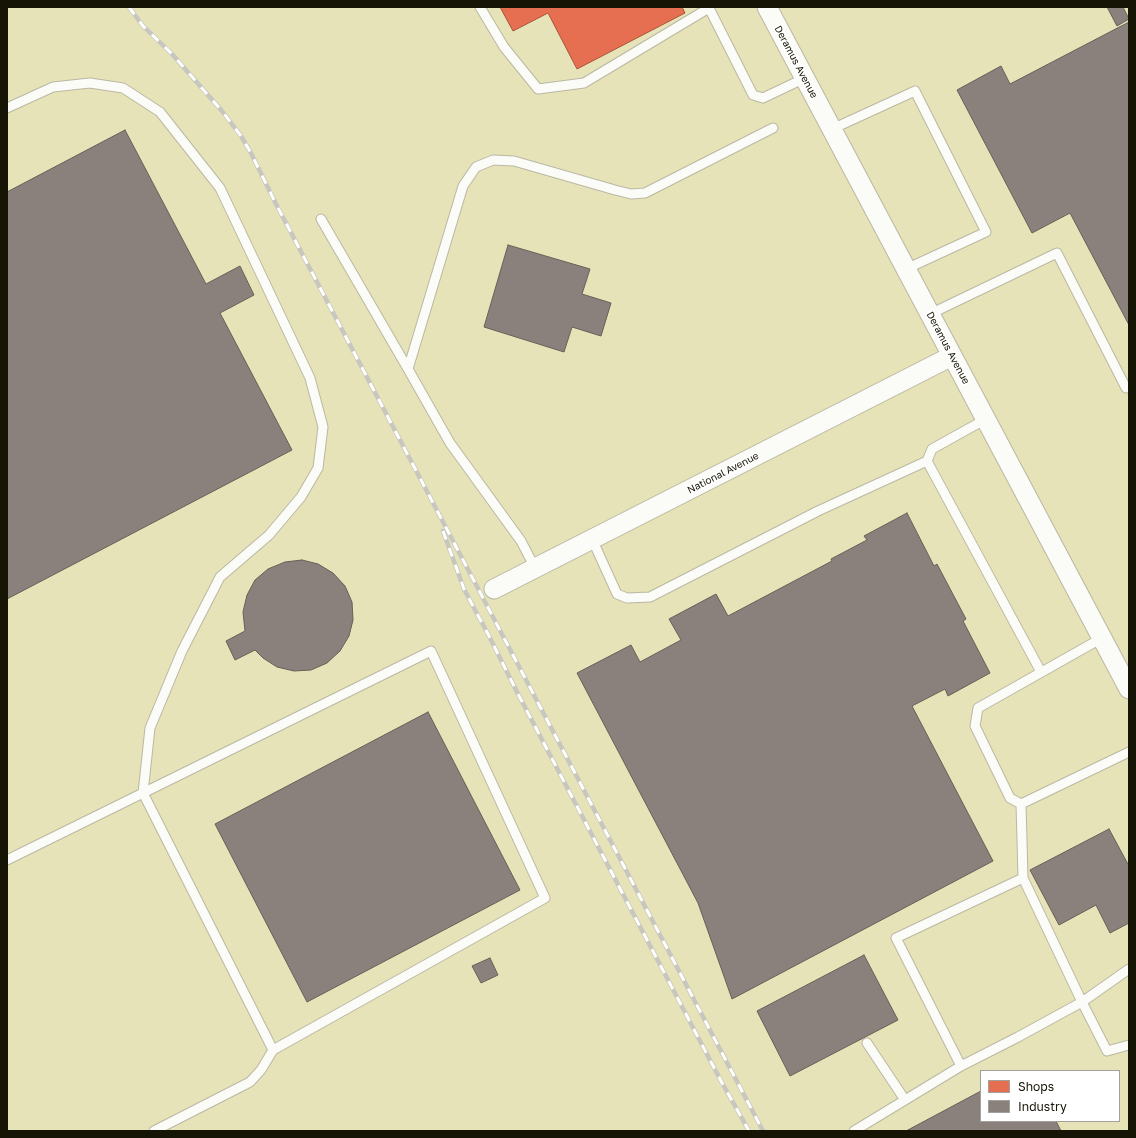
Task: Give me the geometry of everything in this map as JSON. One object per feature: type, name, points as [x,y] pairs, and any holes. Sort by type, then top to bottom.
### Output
[{"type":"street","name":"Deramus Avenue","points":[[767,7],[1129,689]]},
{"type":"street","name":"National Avenue","points":[[494,589],[952,356]]},
{"type":"lane","points":[[480,7],[504,47],[538,89],[584,83],[709,8],[753,95],[763,98],[805,78]]},
{"type":"lane","points":[[7,108],[53,87],[90,84],[123,88],[160,112],[220,188],[310,378],[323,426],[318,468],[301,497],[269,535],[220,577],[182,651],[150,728],[143,793],[273,1050]]},
{"type":"lane","points":[[832,129],[916,91],[986,232],[906,269]]},
{"type":"lane","points":[[408,369],[462,186],[476,167],[493,160],[514,160],[615,190],[631,194],[645,193],[773,128]]},
{"type":"lane","points":[[321,219],[450,443],[521,542],[535,568]]},
{"type":"lane","points":[[930,314],[1057,254],[1126,388]]},
{"type":"lane","points":[[592,539],[617,594],[627,598],[650,597],[818,511],[927,461],[932,449],[986,419]]},
{"type":"lane","points":[[927,461],[1041,672]]},
{"type":"lane","points":[[1021,804],[1010,798],[975,726],[978,708],[1102,638]]},
{"type":"lane","points":[[7,860],[431,651],[545,898],[273,1050],[261,1070],[250,1082],[154,1131]]},
{"type":"lane","points":[[1021,804],[1129,752]]},
{"type":"lane","points":[[1021,804],[1023,878],[1107,1051],[1129,1044]]},
{"type":"lane","points":[[961,1066],[896,938],[1023,878]]},
{"type":"lane","points":[[854,1131],[961,1066],[1082,1002],[1129,969]]},
{"type":"lane","points":[[867,1043],[905,1100]]},
{"type":"shaded area","points":[[7,7],[1129,7],[1129,1131],[7,1131]]},
{"type":"building: Shops","points":[[500,7],[682,7],[685,13],[577,69],[548,13],[513,31]]},
{"type":"building: Industry","points":[[1107,7],[1123,7],[1129,19],[1117,26]]},
{"type":"building: Industry","points":[[1129,22],[1129,325],[1070,213],[1032,233],[957,90],[1001,66],[1010,84]]},
{"type":"building: Industry","points":[[125,130],[206,284],[240,266],[254,295],[220,313],[292,450],[7,599],[7,192]]},
{"type":"building: Industry","points":[[508,245],[590,269],[582,294],[611,303],[601,336],[572,327],[564,352],[484,327]]},
{"type":"building: Industry","points":[[907,513],[934,566],[937,564],[966,619],[963,621],[990,673],[948,696],[945,689],[912,706],[993,861],[732,999],[698,903],[577,673],[631,645],[640,662],[681,640],[669,619],[716,594],[728,616],[832,561],[831,559],[867,540],[864,536]]},
{"type":"building: Industry","points":[[302,560],[318,564],[333,573],[345,586],[352,602],[353,620],[349,636],[340,651],[327,663],[311,670],[294,671],[277,667],[263,658],[255,650],[235,660],[226,641],[245,631],[243,612],[247,595],[255,580],[268,569],[285,562]]},
{"type":"building: Industry","points":[[428,712],[520,890],[307,1002],[215,824]]},
{"type":"building: Industry","points":[[1109,829],[1129,866],[1129,923],[1110,933],[1096,905],[1059,925],[1030,870]]},
{"type":"building: Industry","points":[[864,955],[898,1020],[790,1076],[757,1011]]},
{"type":"building: Industry","points":[[490,958],[498,975],[481,983],[472,966]]},
{"type":"building: Industry","points":[[980,1092],[980,1122],[1056,1122],[1061,1131],[906,1131]]},
{"type":"railway","points":[[129,7],[143,26],[172,54],[222,111],[241,136],[251,153],[276,204],[763,1131]]},
{"type":"railway","points":[[443,531],[464,589],[721,1081],[749,1131]]}]
